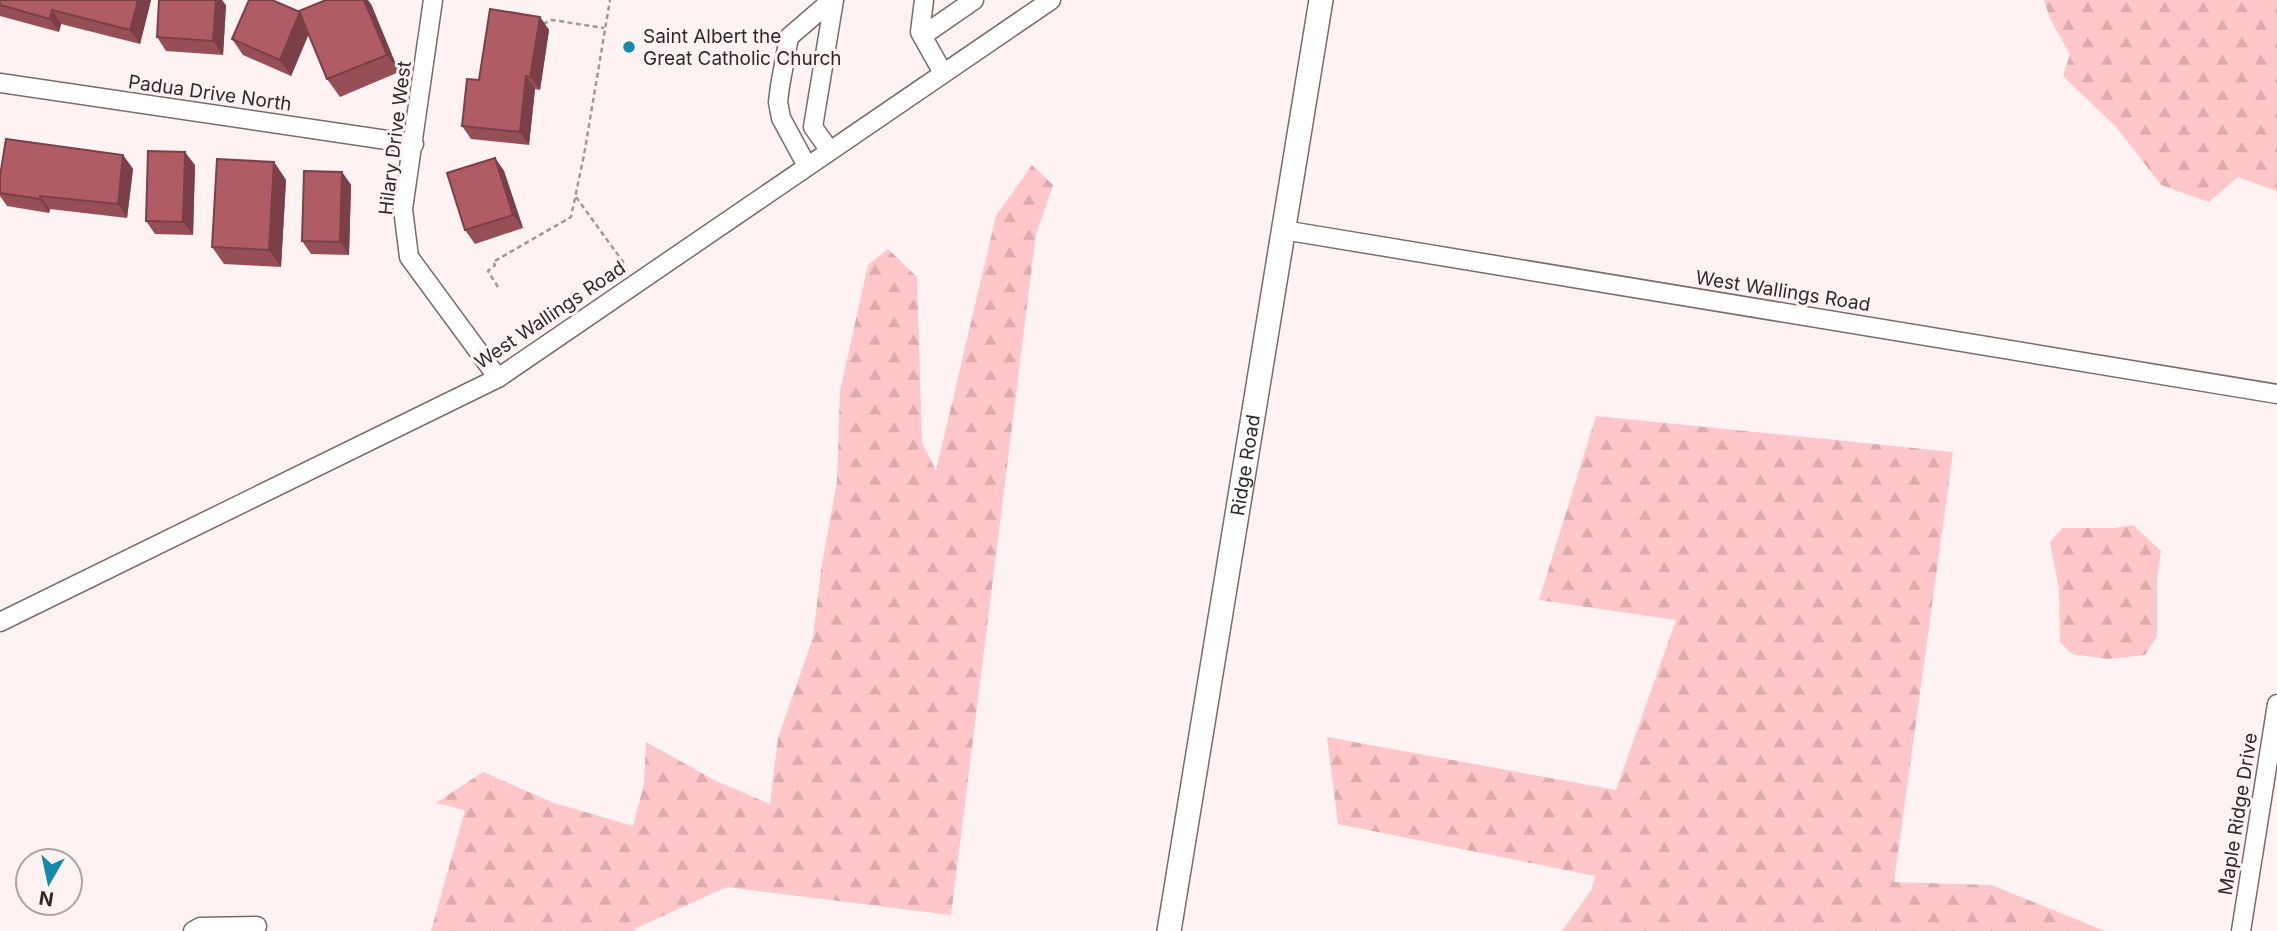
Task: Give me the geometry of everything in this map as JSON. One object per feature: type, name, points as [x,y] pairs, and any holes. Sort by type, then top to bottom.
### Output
[{"type":"main road","name":"Ridge Road","points":[[1169,931],[1321,0]]},
{"type":"street","name":"Hilary Drive West","points":[[433,0],[403,209],[409,257],[498,378]]},
{"type":"street","points":[[830,151],[813,127],[833,0]]},
{"type":"street","points":[[807,166],[781,118],[778,102],[780,86],[789,37],[833,0]]},
{"type":"street","points":[[924,0],[920,32],[943,73]]},
{"type":"street","points":[[922,36],[974,0]]},
{"type":"street","name":"West Wallings Road","points":[[0,622],[498,378],[1051,0]]},
{"type":"street","name":"Padua Drive North","points":[[0,83],[414,144]]},
{"type":"street","name":"West Wallings Road","points":[[1283,230],[2277,394]]},
{"type":"street","name":"Maple Ridge Drive","points":[[2241,931],[2277,704]]},
{"type":"street","points":[[193,931],[200,927],[257,926]]},
{"type":"path","points":[[498,288],[488,271],[495,265],[493,262],[571,217],[610,0]]},
{"type":"path","points":[[543,24],[551,20],[604,28]]},
{"type":"path","points":[[576,197],[626,266]]},
{"type":"green space","points":[[2044,0],[2277,0],[2277,191],[2238,177],[2209,202],[2161,185],[2117,128],[2063,76],[2070,54],[2050,19]]},
{"type":"green space","points":[[1032,165],[1053,185],[1036,234],[951,915],[727,887],[634,929],[636,931],[431,931],[465,810],[436,803],[483,772],[554,803],[633,826],[644,784],[646,742],[714,780],[770,804],[778,738],[813,638],[821,569],[837,482],[840,391],[868,265],[888,249],[917,277],[922,443],[936,471],[996,216]]},
{"type":"green space","points":[[1596,416],[1953,452],[1894,882],[1991,885],[2105,931],[1562,931],[1592,889],[1595,876],[1338,824],[1327,737],[1616,790],[1676,620],[1539,600]]},
{"type":"green space","points":[[2133,525],[2161,551],[2157,579],[2157,636],[2145,655],[2108,659],[2072,654],[2060,642],[2059,589],[2050,542],[2063,528],[2115,528]]},
{"type":"building","points":[[0,0],[138,0],[130,30],[52,10],[50,19],[0,5]]},
{"type":"building","points":[[159,0],[216,0],[213,41],[157,37]]},
{"type":"building","points":[[249,0],[272,0],[300,12],[280,60],[232,39]]},
{"type":"building","points":[[326,0],[364,0],[387,55],[327,79],[299,11]]},
{"type":"building","points":[[490,9],[540,17],[530,77],[526,76],[520,132],[462,126],[467,79],[479,80]]},
{"type":"building","points":[[6,139],[123,155],[118,204],[40,196],[40,199],[0,193]]},
{"type":"building","points":[[148,151],[185,152],[183,222],[146,221]]},
{"type":"building","points":[[495,158],[513,215],[465,230],[447,173]]},
{"type":"building","points":[[217,159],[274,162],[269,250],[212,247]]},
{"type":"building","points":[[304,171],[342,172],[340,242],[302,241]]},
{"type":"place","name":"Saint Albert the Great Catholic Church","points":[[629,47]]}]
